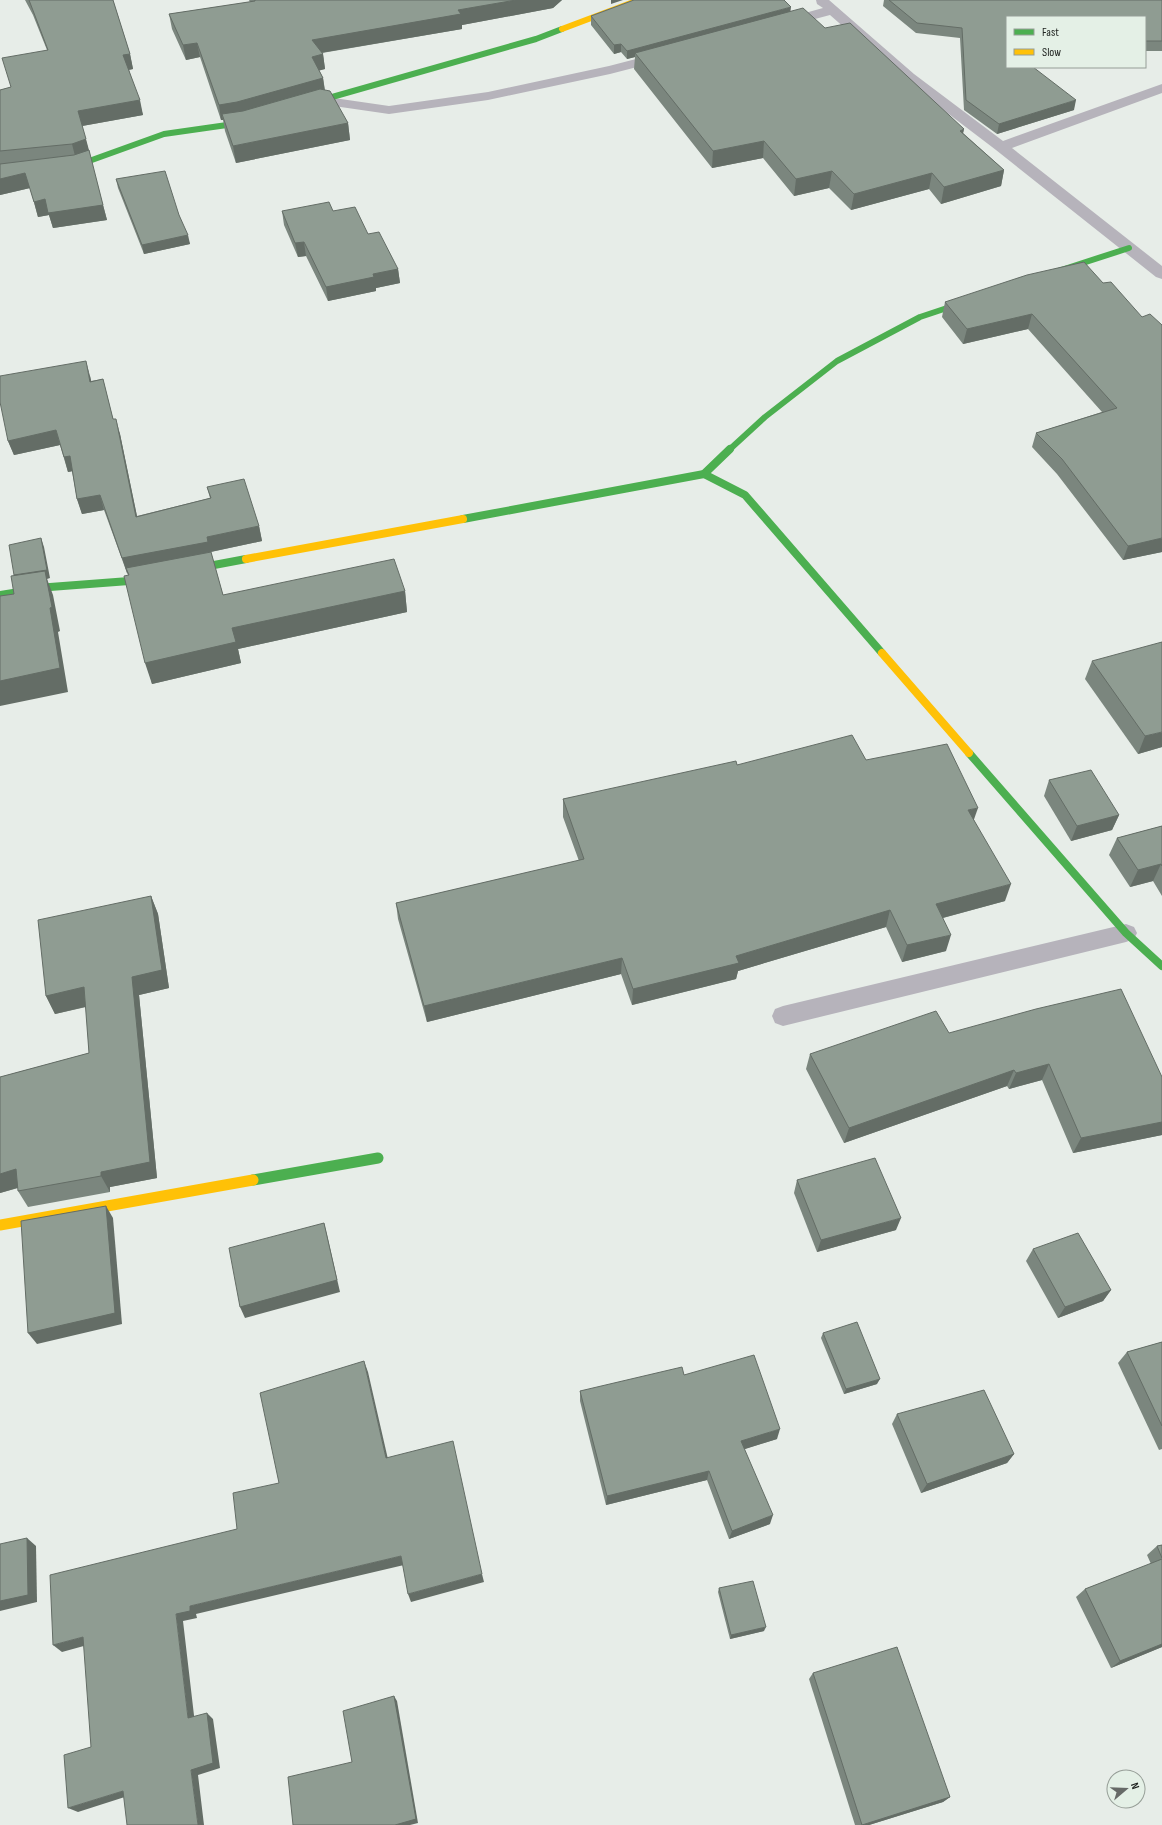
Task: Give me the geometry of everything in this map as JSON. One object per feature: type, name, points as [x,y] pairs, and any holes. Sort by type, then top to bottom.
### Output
[{"type":"street","points":[[298,106],[536,39],[639,0]]},
{"type":"street","points":[[821,0],[908,77],[1001,147],[1162,274]]},
{"type":"street","points":[[771,27],[832,10]]},
{"type":"street","points":[[320,100],[388,110],[488,96],[610,70],[679,52]]},
{"type":"street","points":[[1001,147],[1162,88]]},
{"type":"street","points":[[55,167],[78,165],[164,134],[242,123],[263,116]]},
{"type":"street","points":[[1043,276],[1129,248]]},
{"type":"street","points":[[0,595],[50,587],[129,581],[704,474],[765,417],[837,361],[920,317],[978,297]]},
{"type":"street","points":[[704,474],[745,495],[1126,933],[1162,966]]},
{"type":"street","points":[[783,1016],[1126,933]]},
{"type":"street","points":[[0,1225],[378,1158]]},
{"type":"building","points":[[29,0],[113,0],[130,54],[123,55],[140,100],[78,111],[86,139],[72,144],[0,151],[0,90],[11,87],[2,58],[48,50]]},
{"type":"building","points":[[255,0],[516,0],[458,10],[461,14],[312,40],[323,54],[312,57],[323,78],[237,102],[219,105],[197,43],[183,45],[169,14]]},
{"type":"building","points":[[634,0],[784,0],[791,7],[627,51],[621,44],[614,45],[591,16]]},
{"type":"building","points":[[889,0],[1162,0],[1162,41],[1146,41],[1146,16],[1006,16],[1006,68],[1034,68],[1076,100],[999,124],[966,100],[962,28],[917,23]]},
{"type":"building","points":[[803,8],[825,28],[850,23],[964,129],[960,131],[1004,170],[944,187],[932,173],[854,194],[832,171],[796,179],[764,141],[713,151],[635,53]]},
{"type":"building","points":[[320,89],[330,91],[348,123],[233,146],[222,114],[243,111]]},
{"type":"building","points":[[89,150],[103,205],[48,213],[45,199],[34,202],[25,173],[0,179],[0,164],[74,155]]},
{"type":"building","points":[[165,171],[179,215],[188,235],[142,245],[116,179]]},
{"type":"building","points":[[329,202],[333,211],[355,207],[368,234],[379,232],[398,269],[373,274],[374,277],[326,287],[304,242],[295,243],[282,211]]},
{"type":"building","points":[[1084,262],[1103,283],[1111,282],[1142,317],[1150,314],[1162,325],[1162,538],[1128,546],[1062,459],[1036,433],[1117,408],[1032,314],[967,329],[945,302],[1027,275]]},
{"type":"building","points":[[86,361],[90,382],[103,379],[113,419],[116,419],[136,517],[211,498],[207,487],[244,479],[259,526],[207,537],[208,542],[122,558],[100,495],[77,499],[70,456],[64,457],[56,430],[8,441],[0,402],[0,376]]},
{"type":"building","points":[[41,538],[47,570],[14,575],[9,545]]},
{"type":"building","points":[[211,552],[223,595],[394,559],[405,591],[232,628],[236,642],[145,663],[124,576],[129,575],[126,568]]},
{"type":"building","points":[[45,571],[52,607],[50,608],[60,668],[0,681],[0,596],[14,594],[11,576]]},
{"type":"building","points":[[1162,642],[1162,732],[1145,736],[1092,661]]},
{"type":"building","points":[[852,735],[866,760],[947,744],[978,808],[968,810],[1011,884],[936,904],[951,935],[907,945],[890,910],[736,956],[739,963],[633,989],[622,958],[424,1006],[396,903],[584,859],[563,799],[736,761],[737,765]]},
{"type":"building","points":[[1091,770],[1119,815],[1077,826],[1049,780]]},
{"type":"building","points":[[1162,826],[1162,866],[1161,864],[1138,870],[1117,838]]},
{"type":"building","points":[[151,896],[162,970],[132,977],[150,1162],[101,1172],[101,1176],[18,1191],[16,1169],[0,1174],[0,1077],[89,1053],[84,987],[46,996],[38,920]]},
{"type":"building","points":[[1121,989],[1162,1077],[1162,1122],[1081,1138],[1049,1064],[1016,1073],[1014,1070],[849,1128],[810,1054],[936,1011],[949,1033],[1036,1009]]},
{"type":"building","points":[[875,1158],[901,1218],[821,1240],[797,1180]]},
{"type":"building","points":[[106,1206],[115,1313],[28,1333],[21,1221]]},
{"type":"building","points":[[324,1223],[337,1280],[240,1307],[229,1248]]},
{"type":"building","points":[[1078,1233],[1111,1290],[1065,1307],[1033,1249]]},
{"type":"building","points":[[857,1322],[880,1379],[846,1389],[823,1333]]},
{"type":"building","points":[[1162,1342],[1162,1426],[1127,1352]]},
{"type":"building","points":[[754,1355],[780,1429],[741,1441],[773,1515],[732,1531],[709,1471],[607,1496],[580,1391],[682,1367],[684,1375]]},
{"type":"building","points":[[364,1361],[386,1458],[453,1441],[482,1574],[408,1594],[401,1556],[190,1606],[190,1611],[176,1614],[188,1718],[207,1713],[213,1763],[191,1770],[198,1825],[127,1825],[123,1791],[68,1808],[64,1755],[91,1747],[83,1637],[53,1645],[50,1575],[237,1529],[233,1493],[279,1483],[260,1393]]},
{"type":"building","points":[[984,1390],[1014,1454],[927,1484],[897,1414]]},
{"type":"building","points":[[27,1538],[28,1595],[0,1601],[0,1544]]},
{"type":"building","points":[[1162,1545],[1162,1558],[1157,1546]]},
{"type":"building","points":[[1162,1559],[1162,1644],[1120,1661],[1085,1589]]},
{"type":"building","points":[[753,1581],[766,1627],[731,1635],[719,1588]]},
{"type":"building","points":[[897,1647],[950,1797],[862,1825],[813,1673]]},
{"type":"building","points":[[394,1696],[416,1819],[395,1825],[293,1825],[288,1777],[352,1762],[343,1711]]},
{"type":"traffic: fast","points":[[304,105],[536,39],[562,29]]},
{"type":"traffic: fast","points":[[63,167],[78,165],[164,134],[241,123],[254,119]]},
{"type":"traffic: fast","points":[[1055,272],[1129,248]]},
{"type":"traffic: fast","points":[[704,474],[765,417],[837,361],[920,317],[971,300]]},
{"type":"traffic: fast","points":[[463,519],[704,474],[745,495],[882,653]]},
{"type":"traffic: fast","points":[[0,595],[50,587],[129,581],[246,559]]},
{"type":"traffic: fast","points":[[969,753],[1126,933],[1162,966]]},
{"type":"traffic: fast","points":[[253,1180],[378,1158]]},
{"type":"traffic: slow","points":[[562,29],[639,0]]},
{"type":"traffic: slow","points":[[246,559],[463,519]]},
{"type":"traffic: slow","points":[[882,653],[969,753]]},
{"type":"traffic: slow","points":[[0,1225],[253,1180]]}]
